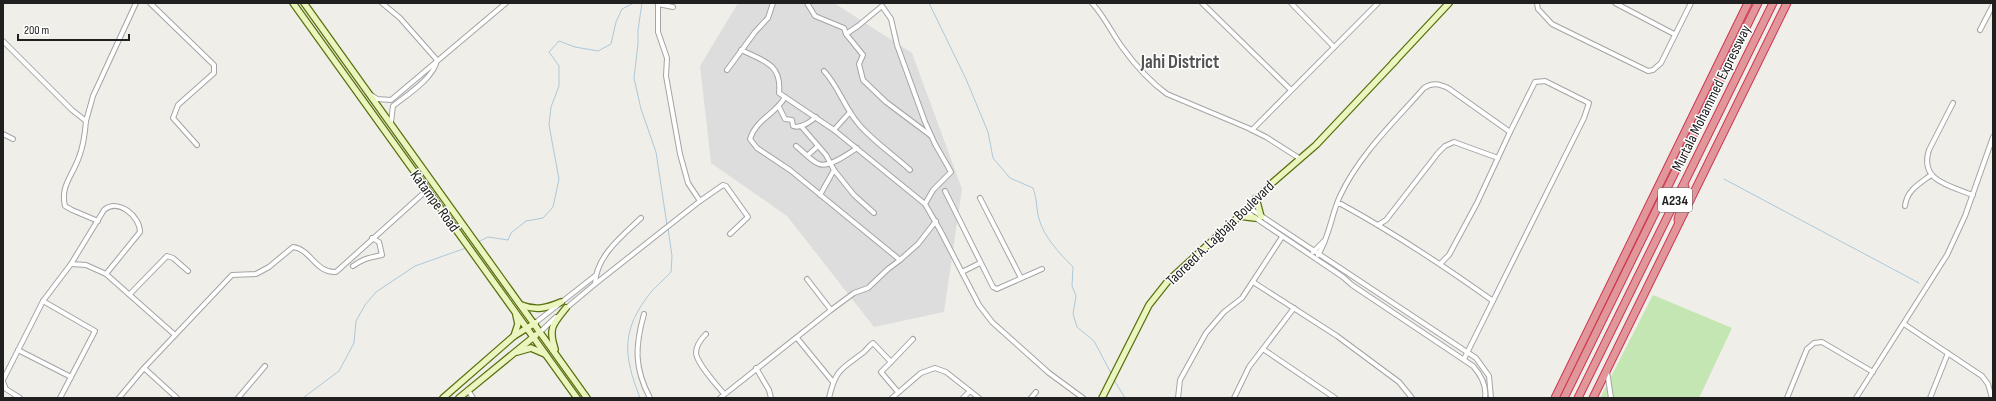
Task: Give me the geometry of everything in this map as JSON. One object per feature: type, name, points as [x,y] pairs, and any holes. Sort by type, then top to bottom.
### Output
[{"type":"highway","name":"Murtala Mohammed Expressway","points":[[1555,398],[1748,3]]},
{"type":"highway","name":"Murtala Mohammed Expressway","points":[[1564,398],[1758,3]]},
{"type":"highway","name":"Murtala Mohammed Expressway","points":[[1578,398],[1773,3]]},
{"type":"highway","name":"Murtala Mohammed Expressway","points":[[1593,398],[1787,3]]},
{"type":"highway","points":[[1653,215],[1666,169]]},
{"type":"highway","points":[[1676,230],[1687,176]]},
{"type":"main road","name":"Katampe Road","points":[[293,3],[577,398]]},
{"type":"main road","name":"Katampe Road","points":[[304,3],[391,122],[587,398]]},
{"type":"main road","name":"Taoreed A. Lagbaja Boulevard","points":[[1367,91],[1449,3]]},
{"type":"main road","name":"Taoreed A. Lagbaja Boulevard","points":[[1102,398],[1149,305],[1172,276],[1247,209],[1256,198],[1299,158],[1316,145],[1396,60]]},
{"type":"main road","points":[[1239,216],[1258,218],[1256,198]]},
{"type":"main road","points":[[520,304],[530,309],[538,309],[561,302]]},
{"type":"main road","points":[[557,355],[550,335],[552,327],[566,308]]},
{"type":"main road","points":[[514,336],[518,324],[516,313]]},
{"type":"main road","points":[[443,398],[514,336],[535,323]]},
{"type":"main road","points":[[459,398],[540,332]]},
{"type":"main road","points":[[510,356],[531,348],[547,355]]},
{"type":"street","points":[[98,221],[65,206],[63,198],[64,186],[79,157],[83,145],[86,121],[93,96],[136,3]]},
{"type":"street","points":[[150,3],[214,65],[214,73],[178,105],[173,118],[197,145]]},
{"type":"street","points":[[382,3],[400,18],[437,60]]},
{"type":"street","points":[[369,93],[377,99],[391,100],[506,3]]},
{"type":"street","points":[[727,70],[755,32],[768,18],[773,3]]},
{"type":"street","points":[[807,3],[815,16],[844,28],[846,34],[863,56],[859,64],[863,80],[886,102],[931,136]]},
{"type":"street","points":[[1092,3],[1142,73],[1159,89],[1167,94],[1252,130],[1299,158]]},
{"type":"street","points":[[1202,3],[1291,90]]},
{"type":"street","points":[[1291,3],[1334,47]]},
{"type":"street","points":[[1252,130],[1378,3]]},
{"type":"street","points":[[1537,3],[1538,9],[1552,24],[1648,71],[1653,70],[1661,63],[1674,34],[1691,3]]},
{"type":"street","points":[[1615,3],[1624,5],[1674,34]]},
{"type":"street","points":[[673,7],[658,4],[658,32],[667,58],[666,76],[680,154],[688,183],[700,201]]},
{"type":"street","points":[[1980,30],[1993,5]]},
{"type":"street","points":[[846,34],[882,6],[891,19],[906,70],[931,136],[951,172],[933,190],[925,204]]},
{"type":"street","points":[[3,41],[72,110],[86,121]]},
{"type":"street","points":[[741,50],[775,69],[780,81],[779,93],[834,130],[925,204],[936,221],[979,305],[992,322],[1049,373],[1083,398]]},
{"type":"street","points":[[391,122],[393,106],[420,85],[434,70],[437,60]]},
{"type":"street","points":[[824,70],[833,82],[858,125],[910,170]]},
{"type":"street","points":[[1440,264],[1449,255],[1455,244],[1535,82],[1545,81],[1589,103],[1584,118],[1464,359]]},
{"type":"street","points":[[1316,259],[1326,240],[1337,204],[1356,167],[1424,88],[1430,84],[1438,84],[1448,88],[1510,132]]},
{"type":"street","points":[[785,97],[779,107],[765,116],[758,124],[751,134],[751,143],[820,195],[900,260]]},
{"type":"street","points":[[1953,103],[1927,157],[1927,168],[1931,175],[1937,180],[1973,195]]},
{"type":"street","points":[[779,107],[785,119],[792,120],[793,126],[801,126],[816,118]]},
{"type":"street","points":[[834,130],[850,112]]},
{"type":"street","points":[[801,126],[818,146],[831,163],[834,170],[854,195],[874,213]]},
{"type":"street","points":[[3,134],[13,139]]},
{"type":"street","points":[[1856,398],[1947,255],[1973,195],[1993,137]]},
{"type":"street","points":[[1378,225],[1386,220],[1438,152],[1445,146],[1454,142],[1498,158]]},
{"type":"street","points":[[796,146],[820,164],[831,163],[857,148]]},
{"type":"street","points":[[808,155],[818,146]]},
{"type":"street","points":[[820,195],[834,170]]},
{"type":"street","points":[[1905,206],[1908,194],[1917,185],[1931,175]]},
{"type":"street","points":[[540,332],[595,284],[700,201],[723,185],[726,186],[748,217],[730,234]]},
{"type":"street","points":[[119,398],[144,368],[232,275],[256,274],[269,267],[293,247],[301,250],[321,268],[329,272],[336,272],[372,238],[428,190]]},
{"type":"street","points":[[945,191],[991,285],[997,289],[1042,269]]},
{"type":"street","points":[[980,198],[1021,278]]},
{"type":"street","points":[[1337,204],[1341,204],[1378,225],[1440,264],[1493,301]]},
{"type":"street","points":[[20,398],[6,389],[3,381],[18,350],[44,301],[71,264],[98,221],[109,206],[117,205],[130,213],[138,221],[140,232],[106,274]]},
{"type":"street","points":[[1247,209],[1282,237],[1464,359],[1481,376],[1485,386],[1485,398]]},
{"type":"street","points":[[595,284],[596,275],[604,256],[614,244],[641,218]]},
{"type":"street","points":[[1258,218],[1319,254],[1476,358],[1489,376],[1491,398]]},
{"type":"street","points":[[720,398],[756,368],[798,338],[831,310],[854,293],[868,288],[888,268],[900,260],[918,244],[936,221]]},
{"type":"street","points":[[1178,398],[1180,380],[1206,333],[1224,312],[1242,298],[1282,237]]},
{"type":"street","points":[[353,266],[362,260],[382,255],[383,253],[379,242],[372,238]]},
{"type":"street","points":[[1311,256],[1314,251],[1326,240]]},
{"type":"street","points":[[130,294],[167,256],[174,258],[188,271]]},
{"type":"street","points":[[962,272],[980,263]]},
{"type":"street","points":[[71,264],[86,265],[106,274],[175,335]]},
{"type":"street","points":[[535,323],[596,275]]},
{"type":"street","points":[[807,279],[831,310]]},
{"type":"street","points":[[1253,282],[1336,336],[1399,382],[1412,398]]},
{"type":"street","points":[[44,301],[95,331],[60,398]]},
{"type":"street","points":[[1234,398],[1249,367],[1294,308]]},
{"type":"street","points":[[644,314],[638,336],[637,357],[638,368],[643,384],[650,398]]},
{"type":"street","points":[[1904,324],[1982,376],[1988,384],[1992,398]]},
{"type":"street","points":[[706,334],[698,342],[696,352],[698,360],[724,394]]},
{"type":"street","points":[[798,338],[833,382]]},
{"type":"street","points":[[898,392],[881,372],[913,339]]},
{"type":"street","points":[[1787,398],[1807,349],[1814,343],[1822,342],[1873,372]]},
{"type":"street","points":[[829,398],[833,382],[848,362],[864,352],[873,343],[891,362]]},
{"type":"street","points":[[1263,349],[1335,398]]},
{"type":"street","points":[[18,350],[71,377]]},
{"type":"street","points":[[1930,398],[1948,353]]},
{"type":"street","points":[[238,398],[265,366]]},
{"type":"street","points":[[144,368],[177,398]]},
{"type":"street","points":[[756,368],[769,390],[771,398]]},
{"type":"street","points":[[892,398],[921,373],[934,368],[946,372],[979,398]]},
{"type":"street","points":[[1607,371],[1612,398]]},
{"type":"street","points":[[468,390],[473,398]]},
{"type":"street","points":[[963,398],[970,391]]},
{"type":"street","points":[[1032,398],[1036,392]]},
{"type":"shaded area","points":[[738,3],[834,3],[912,53],[962,189],[944,312],[874,327],[787,216],[711,163],[700,66]]},
{"type":"green space","points":[[1653,295],[1732,328],[1699,398],[1600,398]]},
{"type":"waterway","points":[[478,242],[488,237],[508,240],[511,233],[526,221],[543,218],[553,207],[559,179],[549,125],[551,107],[559,86],[559,66],[549,52],[559,41],[575,47],[598,51],[611,44],[616,22],[622,9],[634,3]]},
{"type":"waterway","points":[[642,3],[634,78],[641,109],[656,152],[667,225]]},
{"type":"waterway","points":[[929,3],[966,79],[988,132],[993,158],[1010,178],[1033,188],[1041,226],[1058,251],[1073,267],[1072,286],[1076,296],[1073,314],[1077,327],[1094,341],[1112,375]]},
{"type":"waterway","points":[[1724,179],[1919,283]]},
{"type":"waterway","points":[[640,398],[630,368],[628,343],[634,318],[641,306],[651,292],[671,272],[672,256],[668,228]]},
{"type":"waterway","points":[[303,398],[339,371],[354,343],[356,321],[365,305],[376,292],[415,266],[466,248]]},
{"type":"waterway","points":[[1114,380],[1125,398]]},
{"type":"district","name":"Jahi District","points":[[1180,61]]}]
